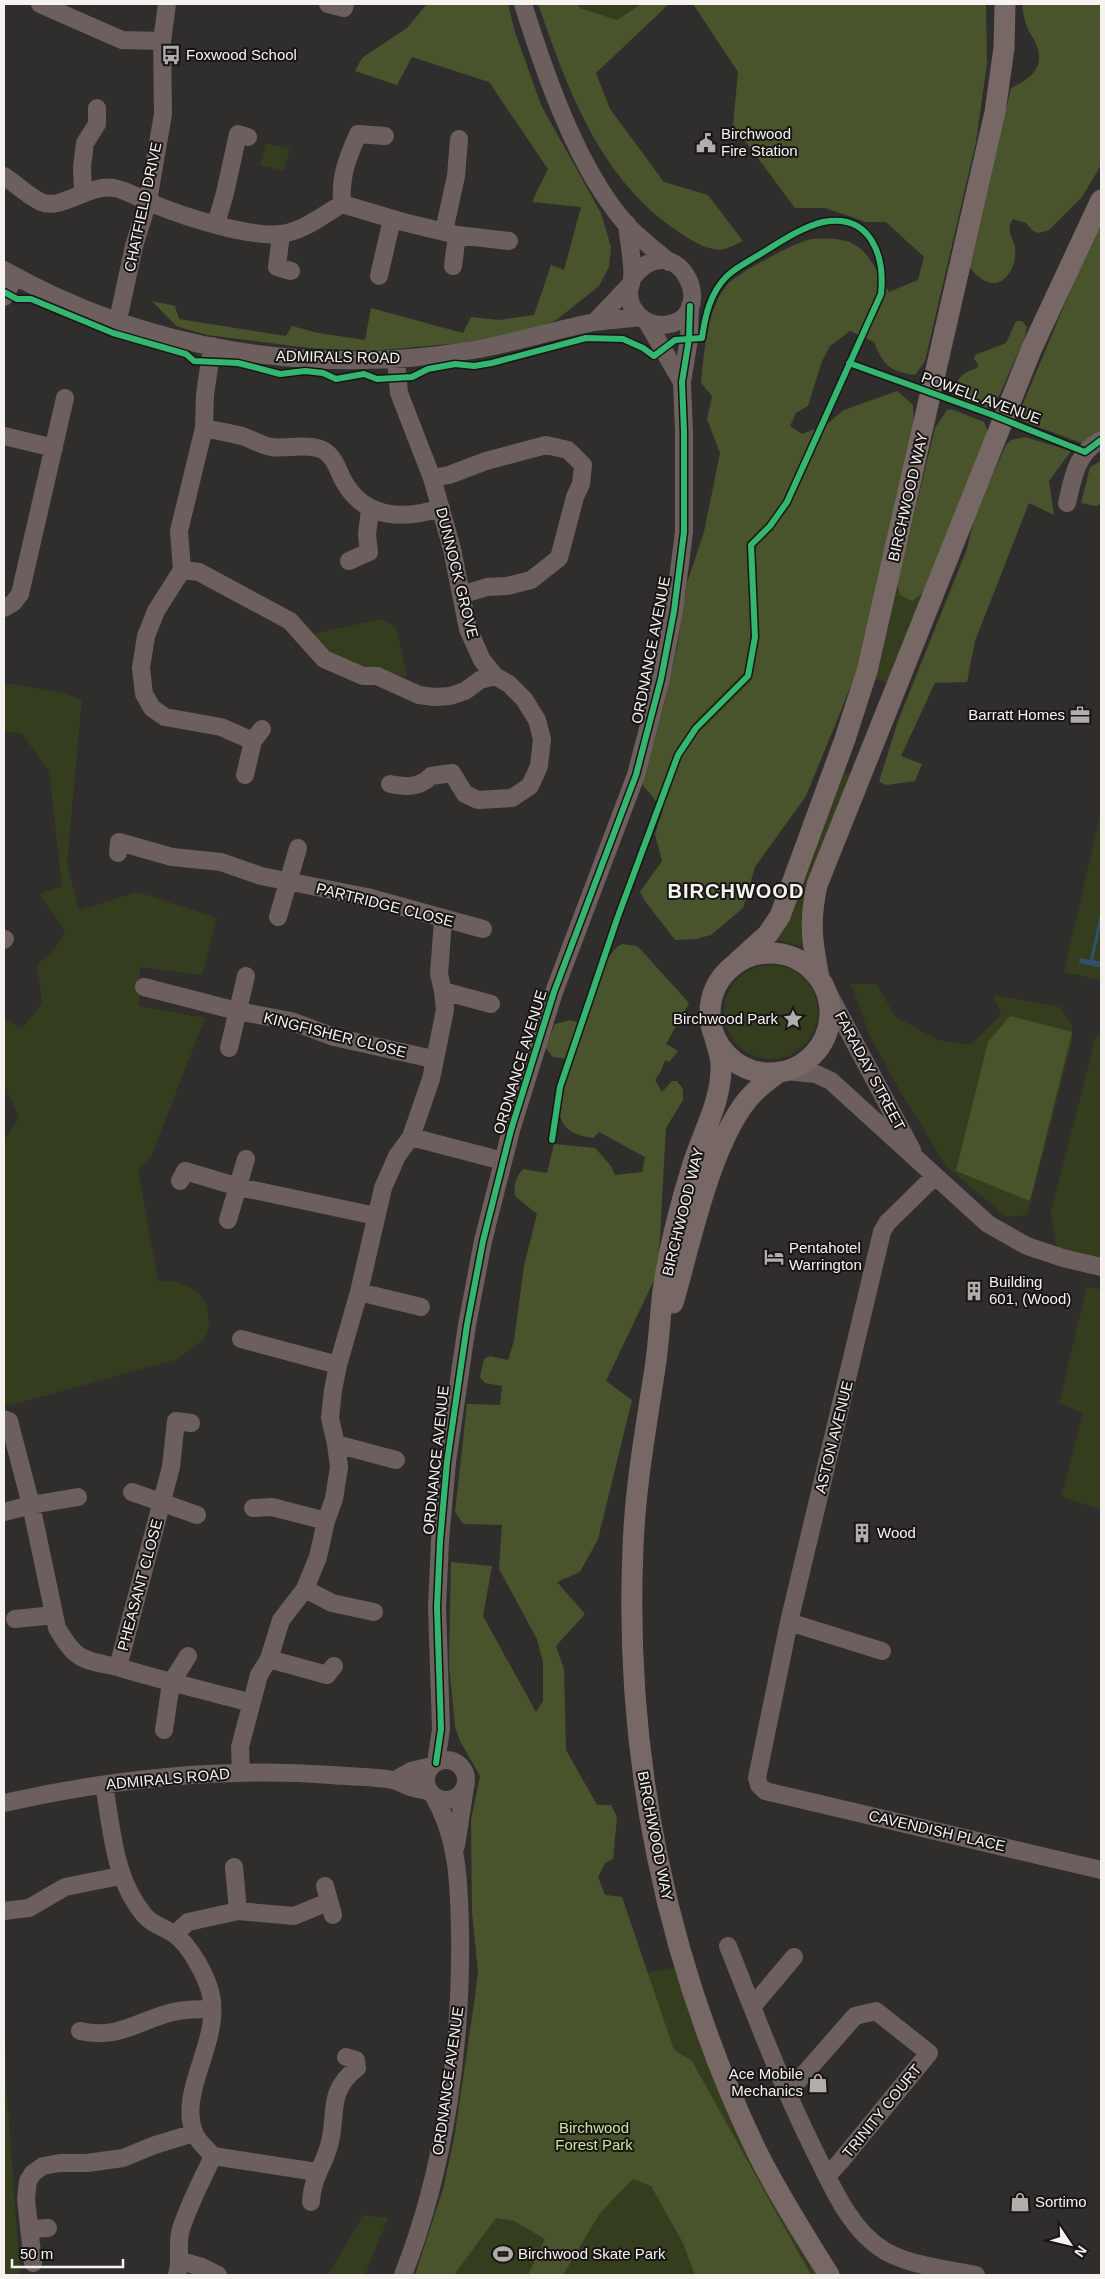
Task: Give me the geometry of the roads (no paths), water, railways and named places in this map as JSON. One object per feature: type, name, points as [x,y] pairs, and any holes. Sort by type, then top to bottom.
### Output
[{"type":"main road","name":"BIRCHWOOD WAY","points":[[736,963],[768,934],[780,916],[842,748],[867,671],[995,112],[1004,48],[1005,4]]},
{"type":"main road","points":[[822,982],[806,964],[790,956],[771,952],[752,955],[736,963],[724,974],[716,987],[710,1010],[714,1034],[722,1048],[733,1060],[747,1068],[763,1072],[782,1072],[801,1064],[815,1053],[824,1038],[830,1022],[830,1004],[822,982],[811,935],[812,910],[817,885],[1032,350],[1101,200]]},
{"type":"main road","name":"BIRCHWOOD WAY","points":[[714,1034],[721,1062],[721,1081],[714,1106],[693,1162],[676,1228],[664,1288],[656,1364],[637,1496],[631,1608],[633,1687],[639,1747],[655,1855],[686,1974],[728,2087],[758,2154],[828,2275]]},
{"type":"main road","name":"BIRCHWOOD WAY","points":[[656,1364],[703,1200],[722,1143],[747,1100],[759,1087],[782,1072]]},
{"type":"street","points":[[40,4],[122,40],[162,41]]},
{"type":"street","name":"CHATFIELD DRIVE","points":[[118,320],[134,246],[148,201],[163,114],[162,41],[166,4]]},
{"type":"street","points":[[328,4],[344,8],[345,4]]},
{"type":"street","points":[[523,4],[542,65],[568,128],[597,182],[626,224],[669,262],[680,267],[691,283],[693,292],[690,306],[684,314],[672,323],[657,325],[643,320],[630,303],[631,281],[626,224]]},
{"type":"street","points":[[83,192],[82,166],[85,144],[97,124],[97,108]]},
{"type":"street","points":[[216,224],[238,134],[248,137]]},
{"type":"street","points":[[342,204],[340,182],[347,158],[358,134],[385,136]]},
{"type":"street","points":[[453,266],[450,233],[456,176],[464,146]]},
{"type":"street","points":[[4,176],[42,202],[56,204],[94,188],[114,188],[233,230],[258,234],[282,234],[302,228],[342,204],[450,233],[508,241]]},
{"type":"street","points":[[379,276],[392,218]]},
{"type":"street","points":[[282,234],[277,267],[291,271]]},
{"type":"street","points":[[595,322],[631,281],[639,269],[648,263],[669,262]]},
{"type":"street","points":[[4,296],[9,273]]},
{"type":"street","name":"ADMIRALS ROAD","points":[[9,273],[67,301],[165,336],[266,356],[306,360],[396,359],[498,345],[595,322],[643,320]]},
{"type":"street","name":"ORDNANCE AVENUE","points":[[434,1764],[441,1729],[437,1607],[440,1540],[447,1462],[467,1325],[503,1161],[554,992],[636,775],[662,679],[684,532],[682,382],[689,339],[690,306]]},
{"type":"street","name":"ORDNANCE AVENUE","points":[[643,320],[682,382]]},
{"type":"street","points":[[212,346],[205,395],[204,428],[179,531],[182,570],[156,611],[146,636],[141,668],[144,694],[152,708],[165,716],[258,735],[245,776]]},
{"type":"street","name":"DUNNOCK GROVE","points":[[390,784],[408,787],[425,783],[432,776],[452,773],[466,794],[478,800],[512,798],[530,786],[539,766],[542,739],[537,720],[524,699],[509,684],[495,676],[482,660],[468,630],[452,549],[441,508],[432,478],[399,394],[396,359]]},
{"type":"street","points":[[4,608],[14,603],[20,594],[65,398]]},
{"type":"street","points":[[204,428],[242,436],[270,447],[316,448],[330,454],[346,485],[356,497],[370,508],[385,514],[401,516],[419,515],[441,508]]},
{"type":"street","points":[[4,436],[54,448]]},
{"type":"street","points":[[1067,503],[1078,462],[1085,452],[1101,440]]},
{"type":"street","points":[[432,478],[450,475],[486,461],[546,445],[568,450],[583,465],[581,484],[575,497],[559,558],[531,580],[506,586],[486,587],[461,595]]},
{"type":"street","points":[[349,561],[368,552],[367,535],[370,508]]},
{"type":"street","points":[[182,570],[199,572],[290,621],[324,659],[363,676],[377,676],[419,694],[434,697],[450,696],[465,691],[480,680],[495,676]]},
{"type":"street","name":"PARTRIDGE CLOSE","points":[[118,853],[119,842],[172,857],[221,862],[261,876],[367,897],[443,920],[483,929]]},
{"type":"street","points":[[278,917],[298,848]]},
{"type":"street","points":[[241,1772],[240,1747],[259,1675],[269,1659],[280,1620],[304,1589],[318,1557],[326,1521],[334,1500],[339,1468],[330,1418],[338,1365],[359,1292],[382,1188],[397,1156],[411,1137],[428,1086],[445,1010],[444,991],[439,974],[443,920]]},
{"type":"street","points":[[229,1048],[246,976]]},
{"type":"street","name":"FARADAY STREET","points":[[822,982],[914,1154]]},
{"type":"street","name":"KINGFISHER CLOSE","points":[[144,987],[237,1011],[291,1021],[334,1037],[433,1059]]},
{"type":"street","points":[[444,991],[491,1004]]},
{"type":"street","name":"FARADAY STREET","points":[[782,1072],[816,1074],[831,1081],[846,1092],[878,1125],[914,1154],[935,1176],[988,1224],[1028,1246],[1101,1268]]},
{"type":"street","points":[[411,1137],[503,1161]]},
{"type":"street","points":[[228,1220],[246,1159]]},
{"type":"street","points":[[180,1181],[184,1171],[239,1187],[376,1216]]},
{"type":"street","name":"ASTON AVENUE","points":[[772,1793],[759,1785],[757,1778],[789,1622],[882,1232],[887,1223],[935,1176]]},
{"type":"street","points":[[359,1292],[421,1307]]},
{"type":"street","points":[[239,1337],[338,1365]]},
{"type":"street","points":[[4,1419],[9,1421],[31,1504],[57,1628],[64,1640],[79,1656],[94,1663],[118,1667],[171,1683],[251,1703]]},
{"type":"street","name":"PHEASANT CLOSE","points":[[118,1667],[171,1467],[176,1421],[191,1423]]},
{"type":"street","points":[[336,1444],[396,1460]]},
{"type":"street","name":"PHEASANT CLOSE","points":[[132,1492],[161,1504],[197,1515]]},
{"type":"street","points":[[4,1512],[31,1504],[78,1498]]},
{"type":"street","points":[[253,1508],[272,1507],[326,1521]]},
{"type":"street","points":[[304,1589],[332,1603],[374,1612]]},
{"type":"street","points":[[15,1619],[54,1615]]},
{"type":"street","points":[[789,1622],[882,1651]]},
{"type":"street","points":[[164,1730],[171,1683],[188,1656]]},
{"type":"street","points":[[269,1659],[327,1676],[334,1666]]},
{"type":"street","name":"ORDNANCE AVENUE","points":[[441,1729],[460,1765]]},
{"type":"street","points":[[448,1760],[460,1765],[466,1775],[465,1787],[452,1800],[438,1799],[431,1793],[426,1778],[434,1764],[448,1760]]},
{"type":"street","name":"ADMIRALS ROAD","points":[[395,1780],[434,1764]]},
{"type":"street","name":"ADMIRALS ROAD","points":[[4,1803],[53,1792],[104,1784],[189,1774],[241,1772],[310,1774],[395,1780],[412,1788],[431,1793]]},
{"type":"street","points":[[104,1784],[120,1876],[145,1916],[156,1927],[175,1934],[201,1969],[208,1986],[212,2009],[212,2027],[191,2108],[194,2133],[213,2156],[317,2172]]},
{"type":"street","name":"ORDNANCE AVENUE","points":[[455,1852],[465,1787]]},
{"type":"street","name":"ORDNANCE AVENUE","points":[[403,2275],[431,2189],[449,2093],[460,2003],[459,1896],[455,1852],[445,1816],[431,1793]]},
{"type":"street","name":"CAVENDISH PLACE","points":[[772,1793],[1101,1870]]},
{"type":"street","points":[[234,1867],[238,1911]]},
{"type":"street","points":[[4,1911],[30,1908],[65,1887],[120,1876]]},
{"type":"street","points":[[175,1934],[188,1922],[238,1911],[294,1916],[329,1901]]},
{"type":"street","name":"TRINITY COURT","points":[[728,1946],[785,2090],[827,2176],[862,2232],[873,2243],[896,2257],[976,2275]]},
{"type":"street","points":[[752,2007],[794,1957]]},
{"type":"street","points":[[77,2031],[93,2034],[123,2032],[172,2012],[212,2009]]},
{"type":"street","name":"TRINITY COURT","points":[[785,2090],[799,2080],[855,2016],[876,2011],[929,2053],[827,2176]]},
{"type":"street","points":[[312,2202],[312,2185],[329,2145],[333,2127],[333,2104],[344,2082],[357,2068],[356,2060],[346,2057]]},
{"type":"street","points":[[33,2263],[26,2199],[28,2181],[33,2173],[43,2166],[60,2163],[123,2158],[155,2145],[194,2133]]},
{"type":"street","points":[[213,2156],[182,2228],[178,2246],[179,2268],[202,2267],[218,2275]]},
{"type":"street","points":[[29,2228],[48,2228]]},
{"type":"water","points":[[1101,909],[1101,926],[1093,960],[1101,962],[1101,968],[1079,963],[1080,958],[1090,960]]},
{"type":"place","name":"Foxwood School","points":[[171,55]]},
{"type":"place","name":"Birchwood Fire Station","points":[[706,143]]},
{"type":"place","name":"Barratt Homes","points":[[1080,715]]},
{"type":"place","name":"Birchwood Park","points":[[793,1019]]},
{"type":"place","name":"Pentahotel Warrington","points":[[774,1257]]},
{"type":"place","name":"Building 601, (Wood)","points":[[974,1291]]},
{"type":"place","name":"Wood","points":[[862,1533]]},
{"type":"place","name":"Ace Mobile Mechanics","points":[[818,2083]]},
{"type":"place","name":"Sortimo","points":[[1020,2202]]},
{"type":"place","name":"Birchwood Skate Park","points":[[503,2254]]},
{"type":"district","name":"BIRCHWOOD","points":[[736,891]]},
{"type":"park label","name":"Birchwood Forest Park","points":[[594,2136]]}]
